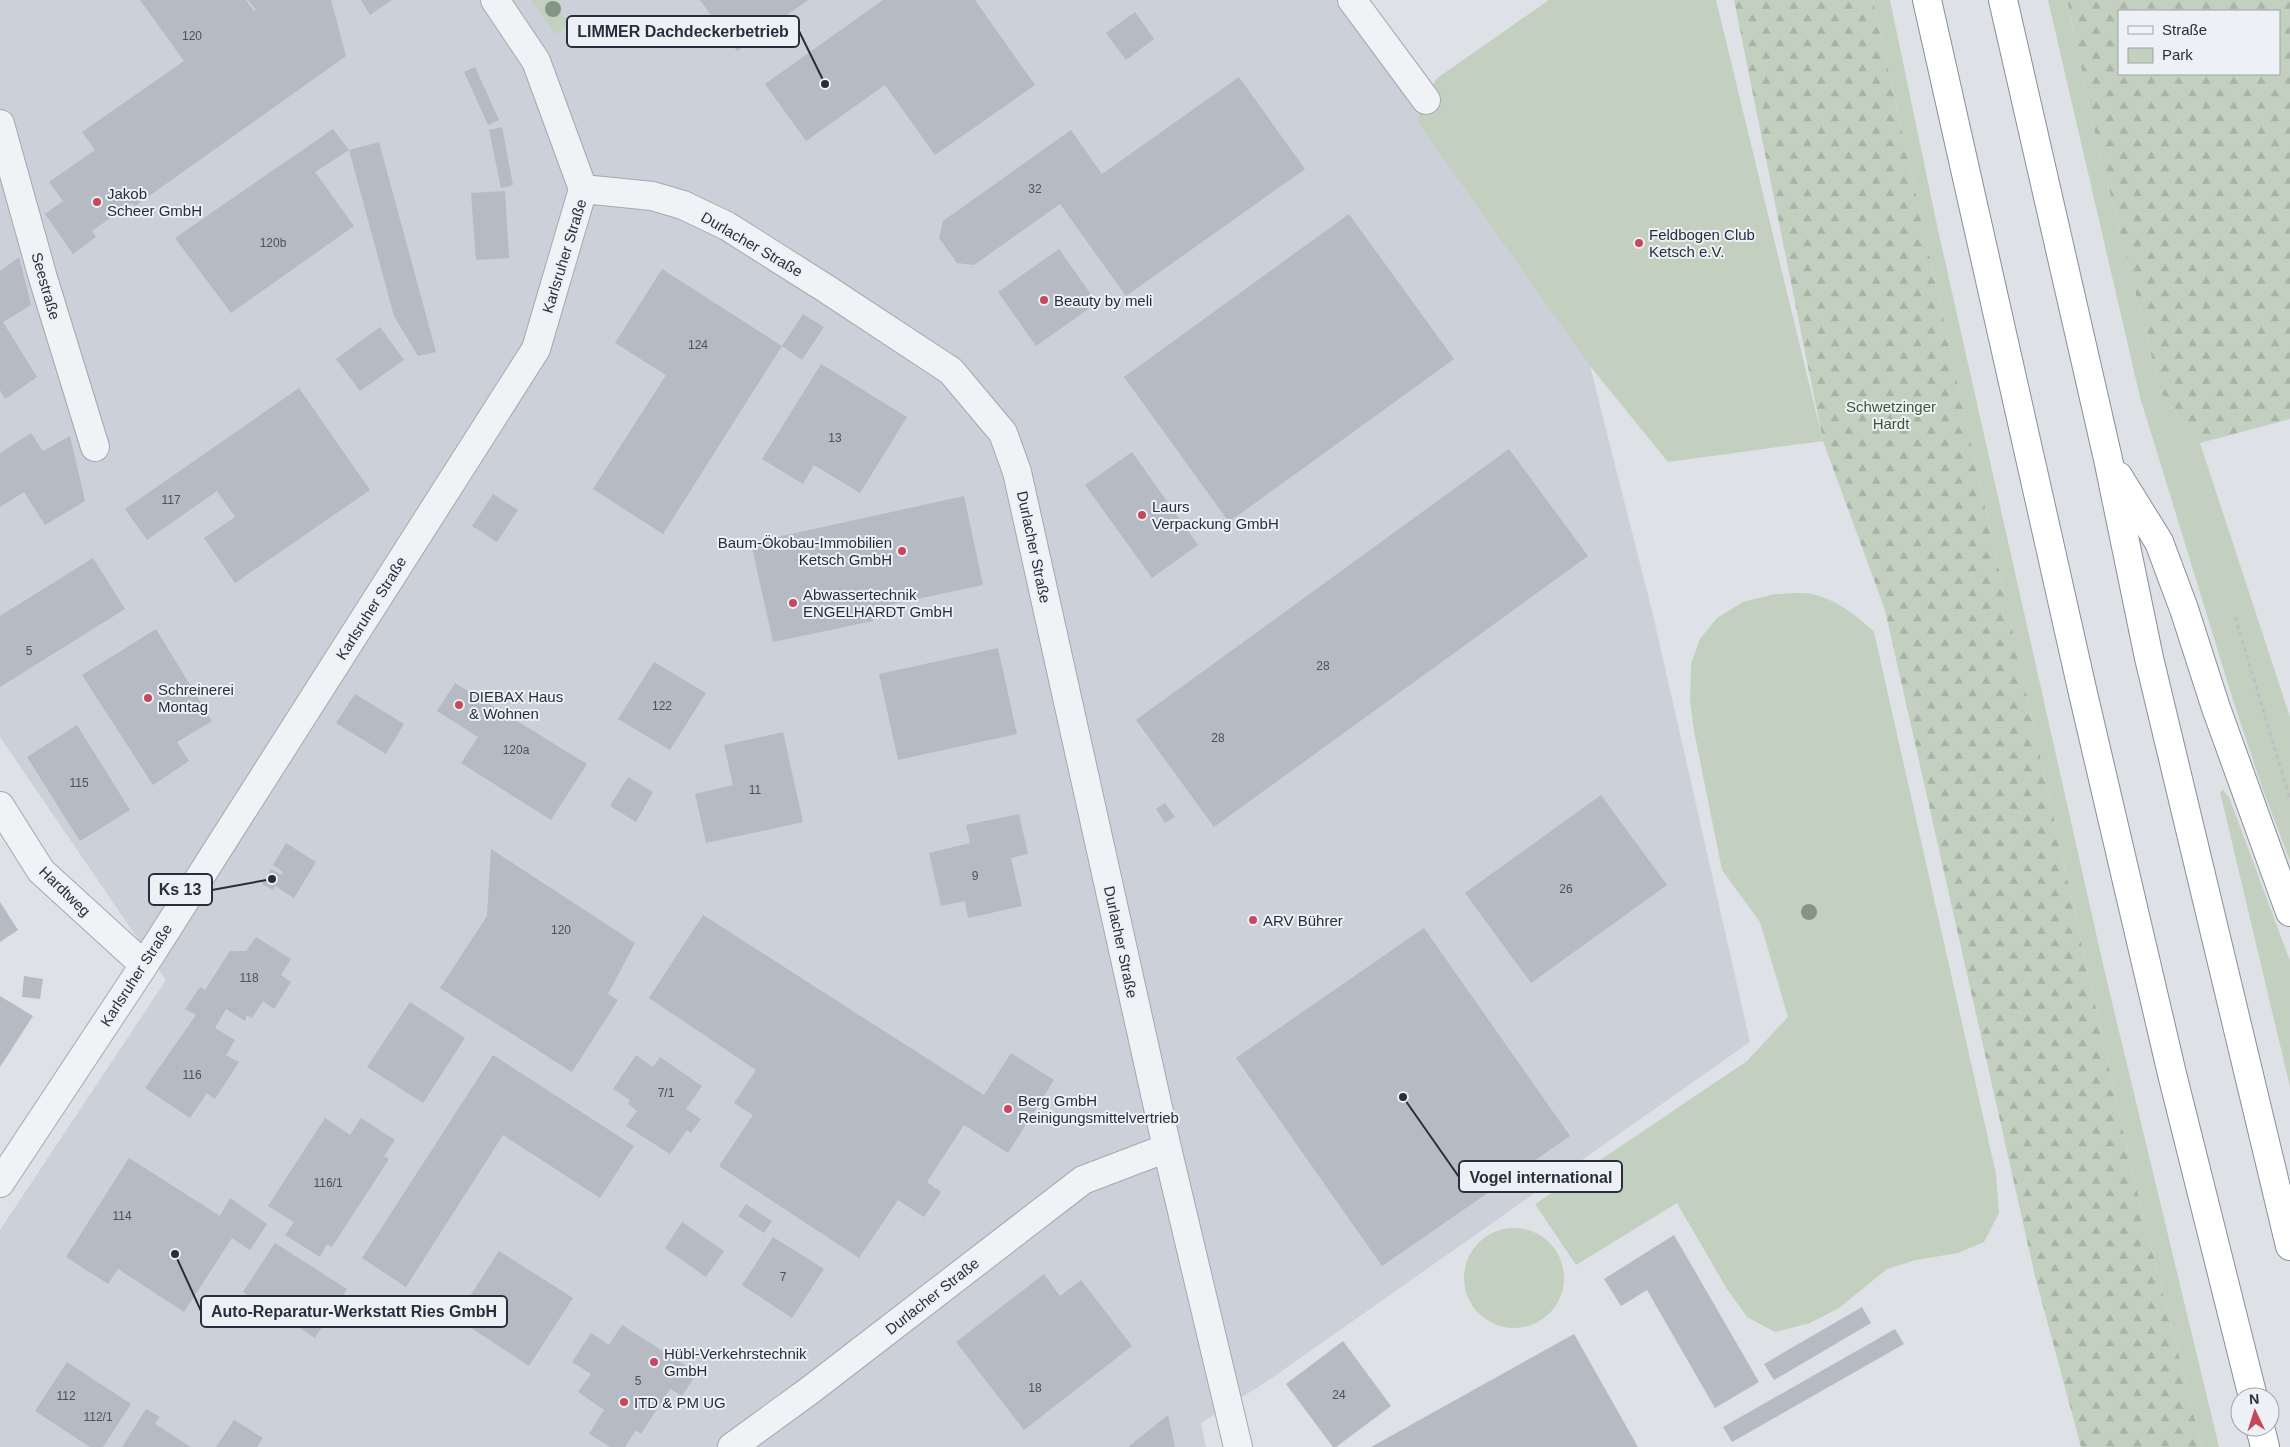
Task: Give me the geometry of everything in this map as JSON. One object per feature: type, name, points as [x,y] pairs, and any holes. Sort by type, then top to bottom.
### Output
[{"type":"highway","points":[[1927,0],[2082,689],[2172,1074],[2250,1387]]},
{"type":"highway","points":[[2004,0],[2108,460],[2149,658],[2290,1246]]},
{"type":"highway","points":[[2108,460],[2159,542],[2184,610],[2219,718],[2290,912]]},
{"type":"street","name":"Karlsruher Straße","points":[[0,1183],[144,965],[536,349],[583,190],[536,61],[495,0]]},
{"type":"street","points":[[1352,0],[1426,100]]},
{"type":"street","name":"Seestraße","points":[[0,124],[43,278],[95,447]]},
{"type":"street","name":"Durlacher Straße","points":[[583,190],[652,196],[683,205],[727,226],[951,372],[1003,433],[1017,472],[1167,1148],[1238,1447]]},
{"type":"street","name":"Hardtweg","points":[[0,806],[41,871],[144,965]]},
{"type":"street","name":"Durlacher Straße","points":[[732,1447],[809,1391],[1083,1180],[1167,1148]]},
{"type":"path","points":[[2235,617],[2290,799]]},
{"type":"shaded area","points":[[0,0],[1346,0],[1442,136],[1590,366],[1653,615],[1750,1042],[1266,1382],[1201,1423],[1206,1447],[0,1447],[0,1230],[166,980],[0,737]]},
{"type":"green space","points":[[531,0],[553,0],[570,25],[555,34]]},
{"type":"green space","name":"Feldbogen Club Ketsch e.V.","points":[[1549,0],[1716,0],[1823,441],[1668,462],[1590,366],[1417,121],[1436,79]]},
{"type":"green space","name":"Schwetzinger Hardt","points":[[1734,0],[1873,0],[2132,1171],[2202,1447],[2081,1447],[2035,1276],[1885,610],[1823,441]]},
{"type":"green space","points":[[1873,0],[1890,0],[1938,230],[2105,973],[2219,1447],[2202,1447],[2132,1171]]},
{"type":"green space","points":[[2048,0],[2067,0],[2096,138],[2161,393],[2200,443],[2290,717],[2290,861],[2263,790],[2233,700],[2140,397]]},
{"type":"green space","points":[[2067,0],[2290,0],[2290,419],[2200,443],[2161,393],[2096,138]]},
{"type":"green space","points":[[1807,593],[1820,596],[1853,614],[1874,632],[1996,1174],[1999,1213],[1984,1242],[1958,1253],[1916,1260],[1887,1269],[1839,1308],[1810,1323],[1775,1332],[1747,1317],[1727,1289],[1677,1203],[1576,1265],[1535,1204],[1747,1061],[1788,1017],[1760,922],[1722,870],[1694,731],[1690,701],[1691,664],[1700,639],[1717,618],[1743,602],[1775,594]]},
{"type":"green space","points":[[2223,790],[2229,797],[2290,961],[2290,1087],[2220,792]]},
{"type":"green space","points":[[1504,1228],[1524,1228],[1533,1231],[1550,1242],[1561,1259],[1564,1268],[1564,1288],[1561,1297],[1550,1314],[1533,1325],[1524,1328],[1504,1328],[1486,1320],[1472,1306],[1464,1288],[1464,1268],[1472,1250],[1486,1236]]},
{"type":"building","points":[[140,0],[246,0],[254,11],[256,10],[248,0],[331,0],[346,56],[135,206],[132,203],[92,231],[96,237],[73,254],[45,214],[63,201],[49,182],[95,150],[82,132],[184,61]]},
{"type":"building","points":[[361,0],[392,0],[370,15]]},
{"type":"building","points":[[700,0],[808,0],[737,51]]},
{"type":"building","points":[[883,0],[975,0],[1035,85],[935,155],[885,85],[806,141],[765,84]]},
{"type":"building","points":[[1135,12],[1154,39],[1126,60],[1106,33]]},
{"type":"building","points":[[475,67],[499,120],[488,125],[464,72]]},
{"type":"building","points":[[1239,77],[1305,169],[1126,296],[1060,204],[974,265],[957,263],[939,238],[943,221],[1071,130],[1102,174]]},
{"type":"building","points":[[502,127],[513,185],[501,188],[489,130]]},
{"type":"building","points":[[333,129],[349,150],[315,172],[354,226],[231,313],[175,238]]},
{"type":"building","points":[[379,142],[436,352],[418,356],[394,316],[349,150]]},
{"type":"building","points":[[505,191],[509,258],[476,260],[471,193]]},
{"type":"building","points":[[1349,214],[1454,359],[1229,522],[1124,377]]},
{"type":"building","points":[[1059,249],[1097,303],[1036,346],[998,292]]},
{"type":"building","points":[[19,257],[31,305],[3,322],[37,377],[5,399],[0,390],[0,271]]},
{"type":"building","points":[[662,269],[782,346],[663,534],[593,489],[666,375],[615,343]]},
{"type":"building","points":[[803,314],[824,327],[802,360],[782,346]]},
{"type":"building","points":[[380,327],[404,360],[360,391],[336,359]]},
{"type":"building","points":[[821,364],[907,417],[860,493],[814,465],[803,484],[762,459]]},
{"type":"building","points":[[299,388],[370,490],[235,583],[204,538],[235,517],[217,491],[147,540],[125,509]]},
{"type":"building","points":[[31,433],[43,451],[70,436],[85,501],[45,525],[24,492],[0,507],[0,453]]},
{"type":"building","points":[[1509,449],[1588,556],[1214,827],[1136,720]]},
{"type":"building","name":"Laurs Verpackung GmbH","points":[[1132,452],[1198,545],[1152,578],[1085,485]]},
{"type":"building","points":[[493,494],[518,510],[497,542],[472,526]]},
{"type":"building","points":[[964,496],[983,585],[870,609],[873,621],[773,642],[751,543]]},
{"type":"building","points":[[93,558],[125,609],[0,687],[0,616]]},
{"type":"building","name":"Schreinerei Montag","points":[[156,629],[212,721],[177,742],[189,761],[153,785],[82,675]]},
{"type":"building","points":[[998,648],[1017,734],[898,760],[879,674]]},
{"type":"building","points":[[654,662],[706,693],[670,750],[618,719]]},
{"type":"building","points":[[455,683],[587,764],[551,820],[461,763],[478,737],[437,711]]},
{"type":"building","points":[[355,694],[404,724],[386,754],[336,723]]},
{"type":"building","points":[[77,725],[130,810],[80,841],[27,757]]},
{"type":"building","points":[[783,732],[803,822],[706,843],[695,794],[733,785],[724,745]]},
{"type":"building","points":[[628,777],[653,792],[636,822],[610,806]]},
{"type":"building","points":[[1601,795],[1667,885],[1531,983],[1465,893]]},
{"type":"building","points":[[1165,803],[1175,817],[1165,823],[1156,809]]},
{"type":"building","points":[[1019,814],[1028,854],[1011,858],[1022,906],[968,918],[965,901],[941,906],[929,853],[970,843],[966,825]]},
{"type":"building","points":[[286,843],[316,862],[294,898],[275,886],[273,890],[262,884],[271,869],[282,875],[283,872],[273,865]]},
{"type":"building","points":[[491,849],[635,943],[608,994],[618,1000],[572,1072],[440,988],[487,916]]},
{"type":"building","points":[[0,902],[18,930],[0,942]]},
{"type":"building","points":[[703,915],[984,1095],[1011,1053],[1054,1080],[1008,1153],[964,1125],[927,1182],[941,1192],[924,1217],[898,1200],[859,1258],[719,1166],[753,1115],[734,1103],[756,1070],[649,998]]},
{"type":"building","points":[[1424,928],[1570,1136],[1382,1266],[1236,1058]]},
{"type":"building","points":[[256,937],[291,959],[281,975],[291,982],[274,1009],[263,1001],[252,1018],[247,1015],[245,1021],[226,1009],[215,1028],[235,1040],[226,1055],[239,1062],[215,1099],[207,1093],[190,1118],[145,1088],[196,1015],[185,1009],[200,987],[205,990],[230,951],[246,951]]},
{"type":"building","points":[[24,976],[43,979],[40,999],[22,997]]},
{"type":"building","points":[[0,996],[33,1016],[0,1067]]},
{"type":"building","points":[[410,1002],[465,1038],[423,1103],[367,1067]]},
{"type":"building","points":[[493,1055],[634,1146],[600,1198],[503,1135],[406,1287],[362,1258]]},
{"type":"building","points":[[636,1055],[653,1067],[660,1057],[702,1086],[686,1109],[701,1119],[691,1133],[687,1130],[670,1154],[626,1126],[637,1111],[628,1104],[630,1100],[613,1089]]},
{"type":"building","points":[[325,1118],[350,1135],[361,1118],[395,1140],[384,1156],[389,1159],[332,1247],[327,1244],[320,1257],[285,1235],[294,1222],[268,1206]]},
{"type":"building","points":[[129,1158],[220,1216],[230,1198],[267,1224],[250,1250],[232,1238],[184,1312],[118,1269],[108,1284],[66,1257]]},
{"type":"building","points":[[746,1204],[772,1221],[764,1233],[738,1216]]},
{"type":"building","points":[[682,1222],[724,1251],[706,1277],[665,1248]]},
{"type":"building","points":[[1674,1235],[1759,1382],[1715,1408],[1647,1290],[1621,1306],[1604,1279]]},
{"type":"building","points":[[773,1237],[824,1269],[792,1318],[742,1285]]},
{"type":"building","points":[[275,1243],[347,1289],[315,1338],[243,1292]]},
{"type":"building","points":[[499,1251],[573,1298],[529,1366],[456,1318]]},
{"type":"building","points":[[1044,1274],[1060,1296],[1081,1280],[1132,1346],[1024,1430],[956,1342]]},
{"type":"building","points":[[1862,1307],[1871,1323],[1774,1380],[1764,1364]]},
{"type":"building","points":[[622,1325],[697,1373],[682,1396],[670,1389],[641,1434],[636,1430],[625,1447],[610,1447],[589,1434],[604,1410],[578,1392],[591,1374],[572,1362],[591,1333],[609,1345]]},
{"type":"building","points":[[1895,1329],[1904,1344],[1732,1442],[1723,1427]]},
{"type":"building","points":[[1574,1334],[1638,1447],[1371,1447]]},
{"type":"building","points":[[1343,1341],[1391,1406],[1336,1447],[1333,1447],[1286,1384]]},
{"type":"building","points":[[67,1362],[131,1404],[103,1447],[90,1447],[35,1411]]},
{"type":"building","points":[[146,1409],[160,1417],[155,1424],[191,1447],[122,1447]]},
{"type":"building","points":[[1168,1415],[1175,1447],[1128,1447]]},
{"type":"building","points":[[234,1420],[263,1438],[257,1447],[216,1447]]},
{"type":"place","name":"LIMMER Dachdeckerbetrieb","points":[[825,84]]},
{"type":"place","name":"Jakob Scheer GmbH","points":[[97,202]]},
{"type":"place","name":"Feldbogen Club Ketsch e.V.","points":[[1639,243]]},
{"type":"place","name":"Beauty by meli","points":[[1044,300]]},
{"type":"place","name":"Laurs Verpackung GmbH","points":[[1142,515]]},
{"type":"place","name":"Baum-Ökobau-Immobilien Ketsch GmbH","points":[[902,551]]},
{"type":"place","name":"Abwassertechnik ENGELHARDT GmbH","points":[[793,603]]},
{"type":"place","name":"Schreinerei Montag","points":[[148,698]]},
{"type":"place","name":"DIEBAX Haus & Wohnen","points":[[459,705]]},
{"type":"place","name":"Ks 13","points":[[272,879]]},
{"type":"place","name":"ARV Bührer","points":[[1253,920]]},
{"type":"place","name":"Vogel international","points":[[1403,1097]]},
{"type":"place","name":"Berg GmbH Reinigungsmittelvertrieb","points":[[1008,1109]]},
{"type":"place","name":"Auto-Reparatur-Werkstatt Ries GmbH","points":[[175,1254]]},
{"type":"place","name":"Hübl-Verkehrstechnik GmbH","points":[[654,1362]]},
{"type":"place","name":"ITD & PM UG","points":[[624,1402]]}]
